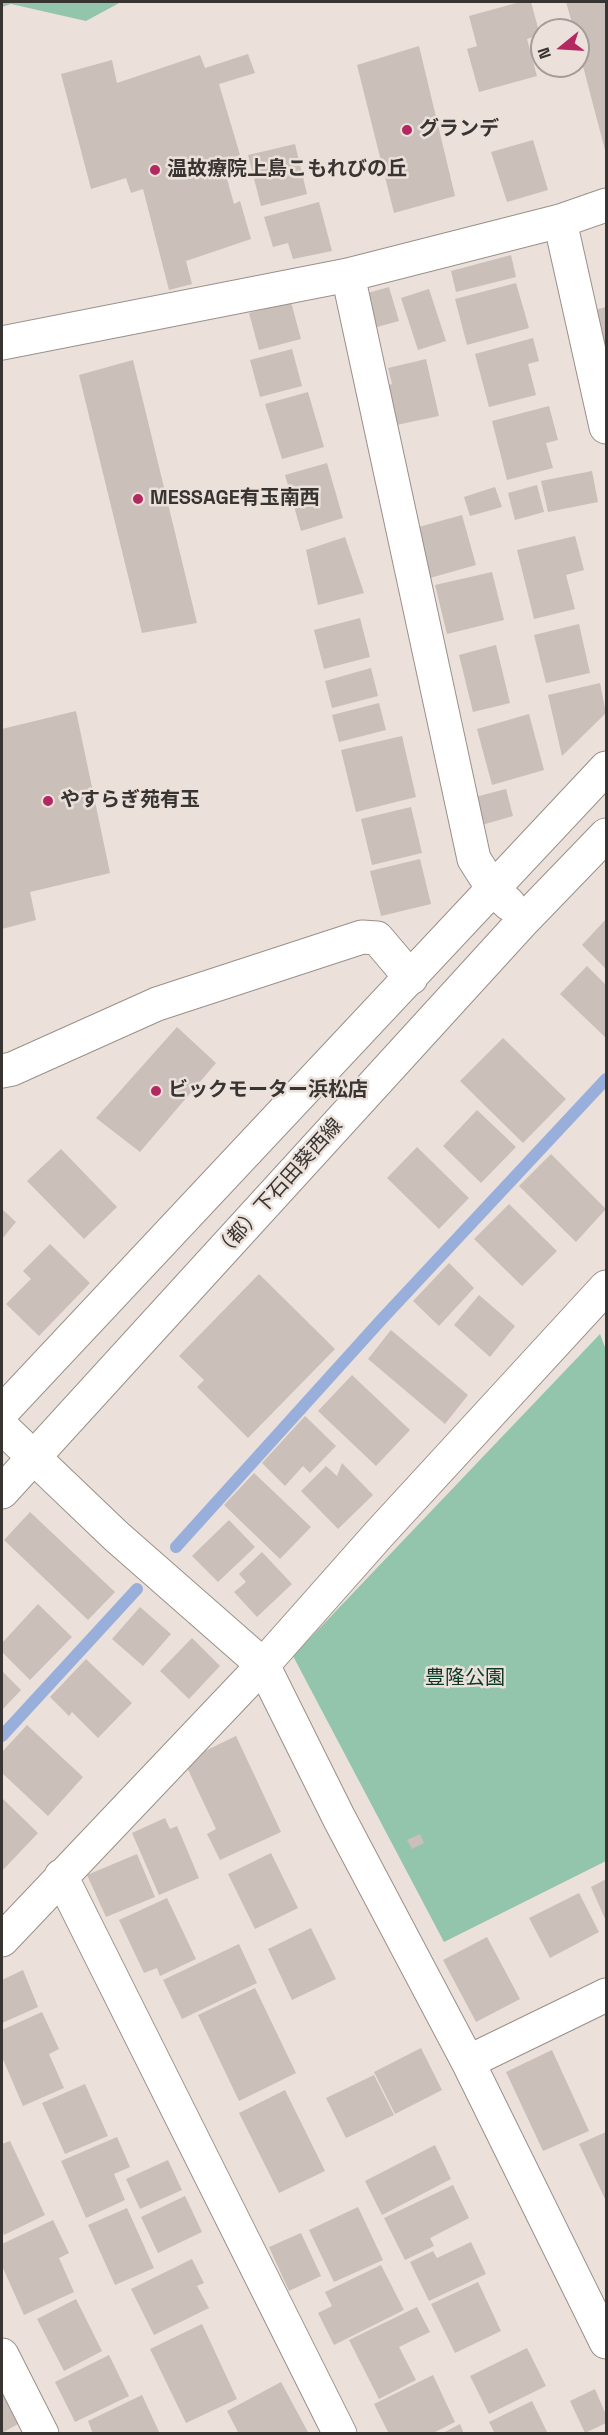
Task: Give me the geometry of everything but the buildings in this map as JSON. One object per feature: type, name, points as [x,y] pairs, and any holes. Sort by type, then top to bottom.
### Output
[{"type":"street","points":[[2,343],[348,275],[560,221],[606,205]]},
{"type":"street","points":[[560,221],[606,426]]},
{"type":"street","points":[[348,275],[474,859],[493,889],[524,920]]},
{"type":"street","points":[[2,1413],[606,768]]},
{"type":"street","points":[[556,823],[601,853]]},
{"type":"street","name":"（都）下石田葵西線","points":[[2,1492],[524,920],[601,853]]},
{"type":"street","points":[[2,1071],[12,1069],[157,1004],[362,937],[377,938],[411,978]]},
{"type":"street","points":[[2,1940],[263,1665],[379,1534],[606,1287]]},
{"type":"street","points":[[2,1427],[116,1536],[263,1665],[339,1818],[468,2062],[606,2342]]},
{"type":"street","points":[[61,1876],[339,2433]]},
{"type":"street","points":[[468,2062],[606,1995]]},
{"type":"street","points":[[2,2355],[42,2433]]},
{"type":"green space","points":[[2,2],[121,2],[86,21],[11,4],[2,7]]},
{"type":"green space","name":"豊隆公園","points":[[600,1334],[606,1350],[606,1861],[444,1942],[293,1656]]},
{"type":"waterway","points":[[176,1547],[382,1319],[606,1079]]},
{"type":"waterway","points":[[2,1736],[137,1589]]},
{"type":"place","name":"グランデ","points":[[407,130]]},
{"type":"place","name":"温故療院上島こもれびの丘","points":[[155,170]]},
{"type":"place","name":"MESSAGE有玉南西","points":[[138,499]]},
{"type":"place","name":"やすらぎ苑有玉","points":[[48,801]]},
{"type":"place","name":"ビックモーター浜松店","points":[[156,1091]]}]
